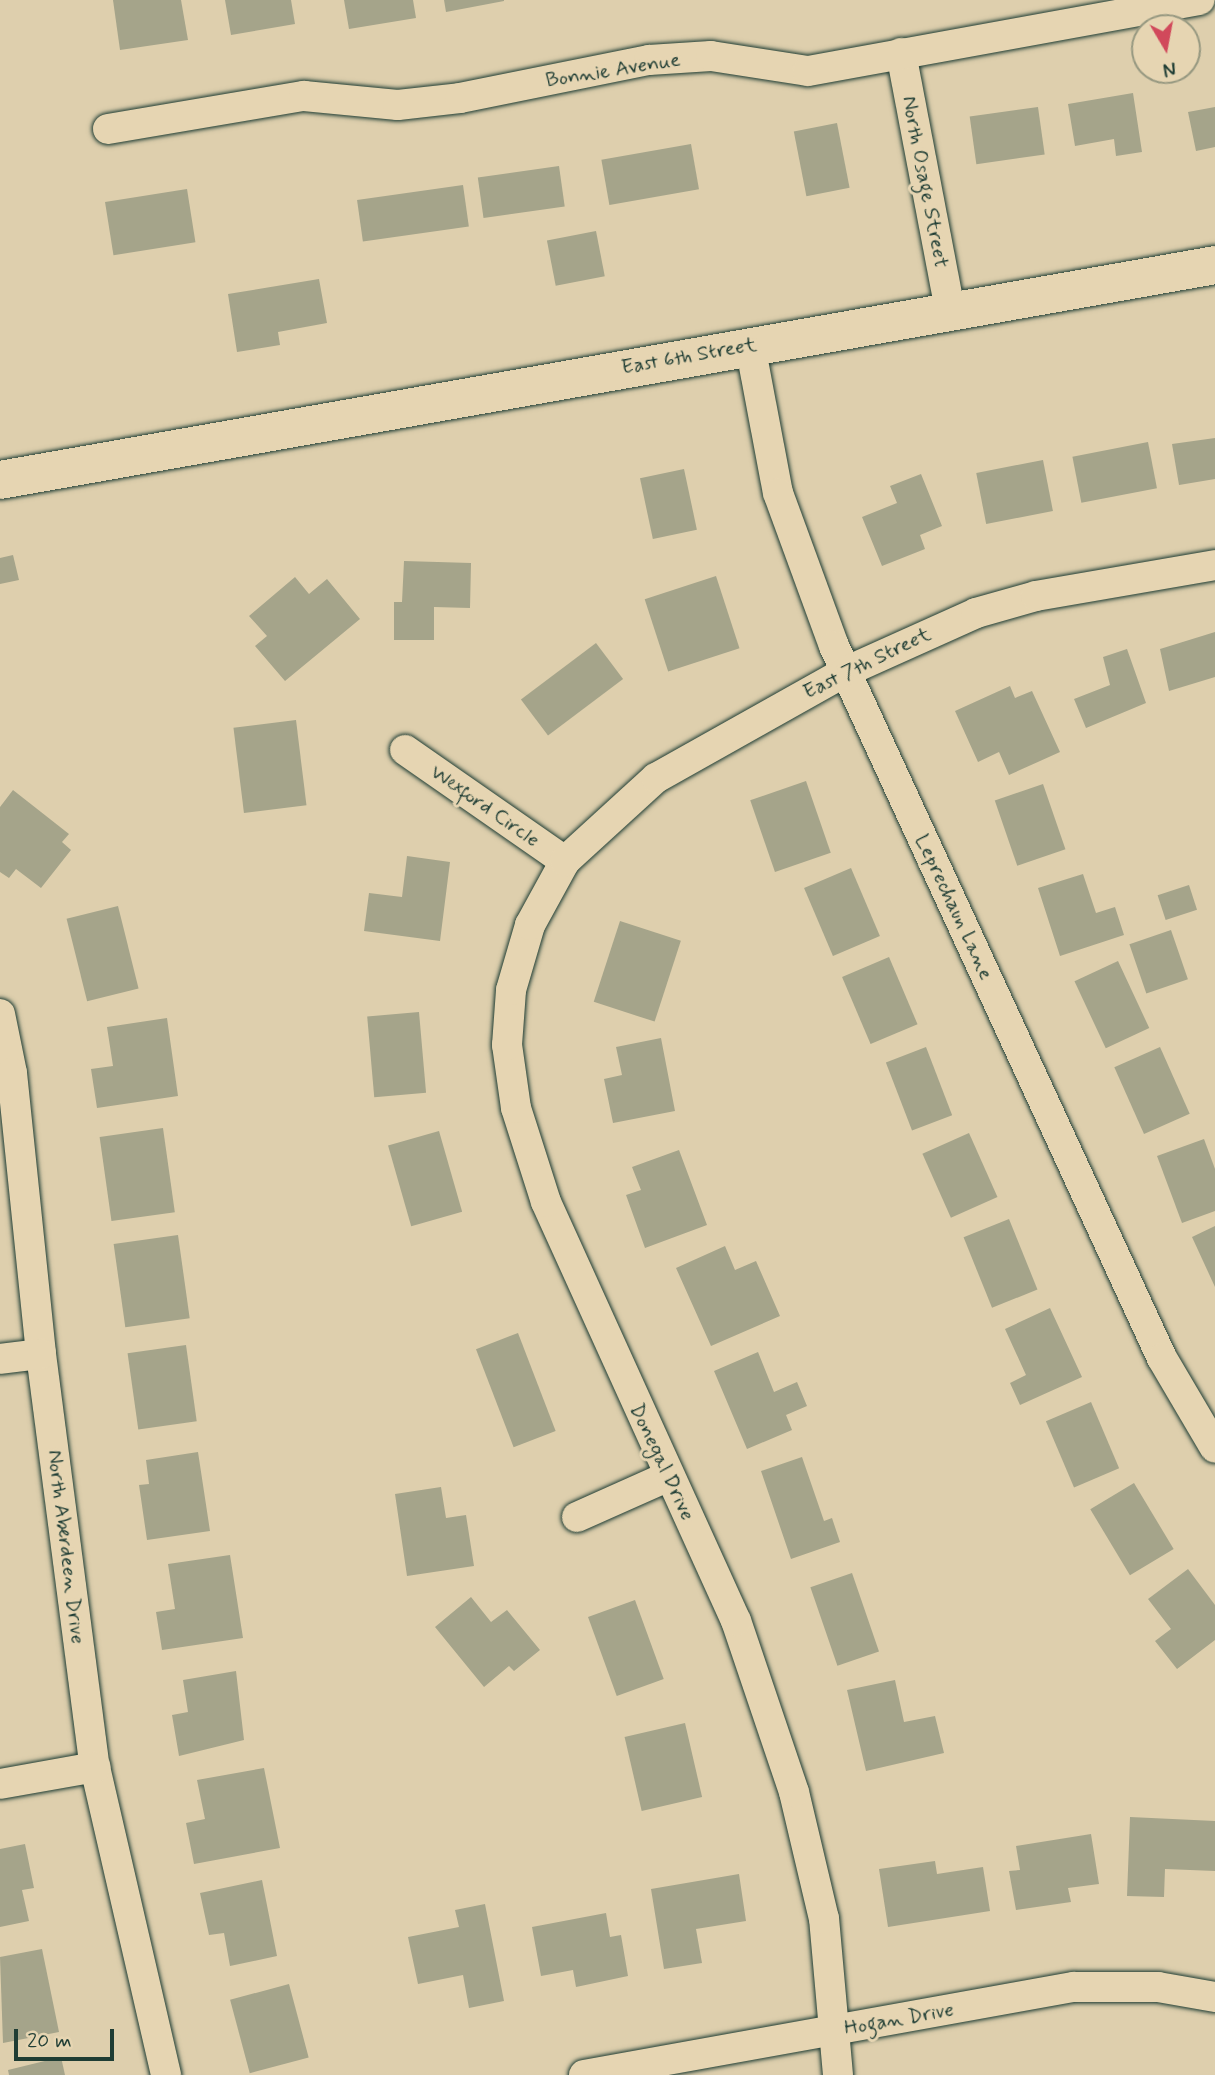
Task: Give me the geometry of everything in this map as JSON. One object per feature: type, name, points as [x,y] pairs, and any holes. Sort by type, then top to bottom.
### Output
[{"type":"main road","name":"East 6th Street","points":[[0,480],[750,345],[1215,265]]},
{"type":"street","name":"Bonnie Avenue","points":[[108,129],[304,96],[398,105],[460,98],[649,60],[711,56],[808,71],[1200,0]]},
{"type":"street","name":"North Osage Street","points":[[901,53],[950,311]]},
{"type":"street","name":"Leprechaun Lane","points":[[750,345],[763,432],[788,527],[845,672],[1162,1358],[1215,1448]]},
{"type":"street","name":"East 7th Street","points":[[565,861],[656,778],[845,672],[914,637],[1036,596],[1215,565]]},
{"type":"street","name":"Wexford Circle","points":[[405,750],[565,861]]},
{"type":"street","name":"Donegal Drive","points":[[565,861],[530,925],[511,990],[507,1045],[516,1108],[545,1202],[736,1621],[794,1792],[824,1919],[838,2075]]},
{"type":"street","name":"North Aberdeen Drive","points":[[0,1014],[12,1073],[41,1353],[95,1767],[166,2075]]},
{"type":"street","points":[[0,1359],[41,1353]]},
{"type":"street","points":[[577,1517],[669,1476]]},
{"type":"street","points":[[0,1784],[95,1767]]},
{"type":"street","name":"Hogan Drive","points":[[584,2075],[1074,1987],[1158,1987],[1215,1997]]},
{"type":"building","points":[[113,0],[181,0],[188,40],[120,50]]},
{"type":"building","points":[[225,0],[291,0],[295,24],[231,35]]},
{"type":"building","points":[[344,0],[413,0],[416,18],[349,29]]},
{"type":"building","points":[[444,0],[504,0],[504,1],[446,12]]},
{"type":"building","points":[[1133,93],[1142,152],[1116,156],[1114,139],[1075,146],[1068,104]]},
{"type":"building","points":[[1038,107],[1045,155],[976,164],[970,117]]},
{"type":"building","points":[[1215,107],[1215,147],[1196,151],[1188,112]]},
{"type":"building","points":[[837,123],[850,188],[806,196],[794,131]]},
{"type":"building","points":[[691,144],[699,189],[609,205],[601,160]]},
{"type":"building","points":[[559,166],[565,207],[484,218],[478,177]]},
{"type":"building","points":[[463,185],[469,227],[363,241],[357,200]]},
{"type":"building","points":[[187,189],[195,242],[113,255],[105,202]]},
{"type":"building","points":[[596,231],[605,276],[556,286],[547,241]]},
{"type":"building","points":[[319,279],[327,323],[278,332],[280,345],[237,352],[228,294]]},
{"type":"building","points":[[1215,438],[1215,479],[1179,485],[1172,444]]},
{"type":"building","points":[[1148,442],[1157,488],[1081,503],[1072,457]]},
{"type":"building","points":[[1043,460],[1053,511],[986,524],[976,473]]},
{"type":"building","points":[[684,469],[697,530],[653,539],[640,478]]},
{"type":"building","points":[[921,474],[942,526],[920,535],[925,549],[882,566],[862,517],[897,503],[890,486]]},
{"type":"building","points":[[13,555],[19,580],[0,584],[0,558]]},
{"type":"building","points":[[404,561],[471,563],[470,608],[434,607],[434,640],[394,640],[394,602],[402,602]]},
{"type":"building","points":[[716,576],[739,648],[668,671],[645,599]]},
{"type":"building","points":[[295,577],[309,594],[327,579],[360,619],[285,681],[255,646],[267,636],[249,616]]},
{"type":"building","points":[[1215,632],[1215,677],[1169,691],[1160,649]]},
{"type":"building","points":[[596,643],[623,679],[548,736],[521,700]]},
{"type":"building","points":[[1127,649],[1146,703],[1086,728],[1074,699],[1110,685],[1103,657]]},
{"type":"building","points":[[1010,686],[1015,698],[1032,691],[1060,752],[1009,775],[999,752],[978,762],[955,711]]},
{"type":"building","points":[[296,720],[306,805],[244,813],[233,728]]},
{"type":"building","points":[[806,781],[831,853],[775,872],[750,800]]},
{"type":"building","points":[[1043,784],[1065,849],[1017,866],[995,801]]},
{"type":"building","points":[[13,790],[69,834],[62,842],[71,850],[41,888],[16,869],[9,878],[0,872],[0,807]]},
{"type":"building","points":[[407,856],[450,862],[440,941],[364,931],[369,893],[402,897]]},
{"type":"building","points":[[851,868],[880,936],[833,956],[804,888]]},
{"type":"building","points":[[1083,874],[1096,913],[1115,907],[1124,935],[1060,956],[1038,888]]},
{"type":"building","points":[[1189,885],[1197,910],[1166,920],[1158,895]]},
{"type":"building","points":[[118,906],[139,988],[87,1001],[67,919]]},
{"type":"building","points":[[620,921],[681,941],[655,1022],[594,1002]]},
{"type":"building","points":[[1171,930],[1188,979],[1146,993],[1129,944]]},
{"type":"building","points":[[889,957],[918,1024],[871,1044],[842,977]]},
{"type":"building","points":[[1118,961],[1149,1028],[1106,1048],[1074,981]]},
{"type":"building","points":[[419,1012],[426,1093],[374,1097],[367,1017]]},
{"type":"building","points":[[167,1018],[178,1096],[97,1108],[91,1069],[113,1066],[107,1027]]},
{"type":"building","points":[[661,1038],[675,1111],[613,1123],[604,1079],[622,1075],[616,1047]]},
{"type":"building","points":[[926,1047],[952,1115],[912,1131],[886,1062]]},
{"type":"building","points":[[1160,1047],[1190,1114],[1144,1134],[1114,1067]]},
{"type":"building","points":[[163,1128],[175,1212],[111,1221],[100,1137]]},
{"type":"building","points":[[439,1131],[462,1212],[411,1226],[388,1146]]},
{"type":"building","points":[[969,1133],[997,1197],[951,1218],[922,1154]]},
{"type":"building","points":[[1204,1139],[1215,1169],[1215,1211],[1182,1223],[1157,1156]]},
{"type":"building","points":[[679,1150],[707,1225],[645,1248],[626,1195],[641,1190],[632,1167]]},
{"type":"building","points":[[1009,1219],[1037,1289],[992,1308],[964,1237]]},
{"type":"building","points":[[1215,1226],[1215,1287],[1192,1237]]},
{"type":"building","points":[[178,1235],[190,1318],[125,1327],[114,1244]]},
{"type":"building","points":[[725,1246],[735,1270],[756,1261],[780,1316],[711,1346],[676,1268]]},
{"type":"building","points":[[1050,1308],[1082,1377],[1020,1405],[1010,1383],[1026,1375],[1005,1329]]},
{"type":"building","points":[[518,1333],[556,1431],[514,1447],[476,1349]]},
{"type":"building","points":[[186,1345],[197,1421],[138,1429],[128,1353]]},
{"type":"building","points":[[758,1352],[774,1392],[797,1382],[807,1406],[786,1415],[792,1430],[747,1449],[714,1371]]},
{"type":"building","points":[[1091,1402],[1119,1468],[1074,1487],[1046,1421]]},
{"type":"building","points":[[198,1452],[210,1531],[147,1540],[139,1485],[149,1484],[146,1460]]},
{"type":"building","points":[[802,1457],[824,1521],[832,1518],[840,1542],[791,1559],[761,1471]]},
{"type":"building","points":[[1134,1483],[1174,1549],[1130,1575],[1090,1509]]},
{"type":"building","points":[[441,1487],[446,1518],[466,1515],[474,1566],[407,1576],[395,1494]]},
{"type":"building","points":[[230,1555],[243,1638],[162,1650],[156,1612],[175,1609],[168,1564]]},
{"type":"building","points":[[1188,1569],[1215,1605],[1215,1640],[1177,1669],[1155,1641],[1171,1629],[1148,1599]]},
{"type":"building","points":[[852,1573],[879,1651],[837,1666],[810,1587]]},
{"type":"building","points":[[471,1597],[491,1622],[507,1610],[540,1650],[514,1671],[509,1666],[484,1687],[435,1627]]},
{"type":"building","points":[[635,1600],[664,1679],[617,1696],[588,1617]]},
{"type":"building","points":[[236,1671],[244,1740],[179,1756],[172,1715],[188,1712],[183,1680]]},
{"type":"building","points":[[895,1680],[904,1722],[935,1716],[944,1753],[866,1771],[847,1690]]},
{"type":"building","points":[[685,1723],[702,1797],[642,1811],[625,1737]]},
{"type":"building","points":[[264,1768],[280,1848],[194,1864],[186,1823],[205,1819],[197,1780]]},
{"type":"building","points":[[1130,1817],[1215,1821],[1215,1871],[1165,1869],[1164,1897],[1127,1896]]},
{"type":"building","points":[[1091,1834],[1099,1884],[1068,1888],[1071,1902],[1016,1910],[1009,1871],[1020,1870],[1016,1846]]},
{"type":"building","points":[[25,1844],[34,1888],[22,1890],[29,1921],[0,1927],[0,1849]]},
{"type":"building","points":[[935,1861],[937,1874],[983,1867],[990,1911],[888,1927],[879,1869]]},
{"type":"building","points":[[739,1874],[746,1921],[696,1929],[702,1963],[664,1969],[651,1889]]},
{"type":"building","points":[[262,1880],[277,1956],[230,1966],[224,1933],[209,1935],[200,1893]]},
{"type":"building","points":[[485,1904],[504,2001],[469,2008],[463,1975],[418,1984],[408,1937],[459,1927],[455,1910]]},
{"type":"building","points":[[606,1913],[610,1937],[621,1935],[628,1976],[576,1987],[573,1970],[541,1976],[532,1927]]},
{"type":"building","points":[[42,1949],[59,2032],[3,2043],[0,1957]]},
{"type":"building","points":[[289,1984],[309,2057],[250,2073],[230,2000]]},
{"type":"building","points":[[61,2057],[65,2075],[9,2075],[8,2070]]}]
